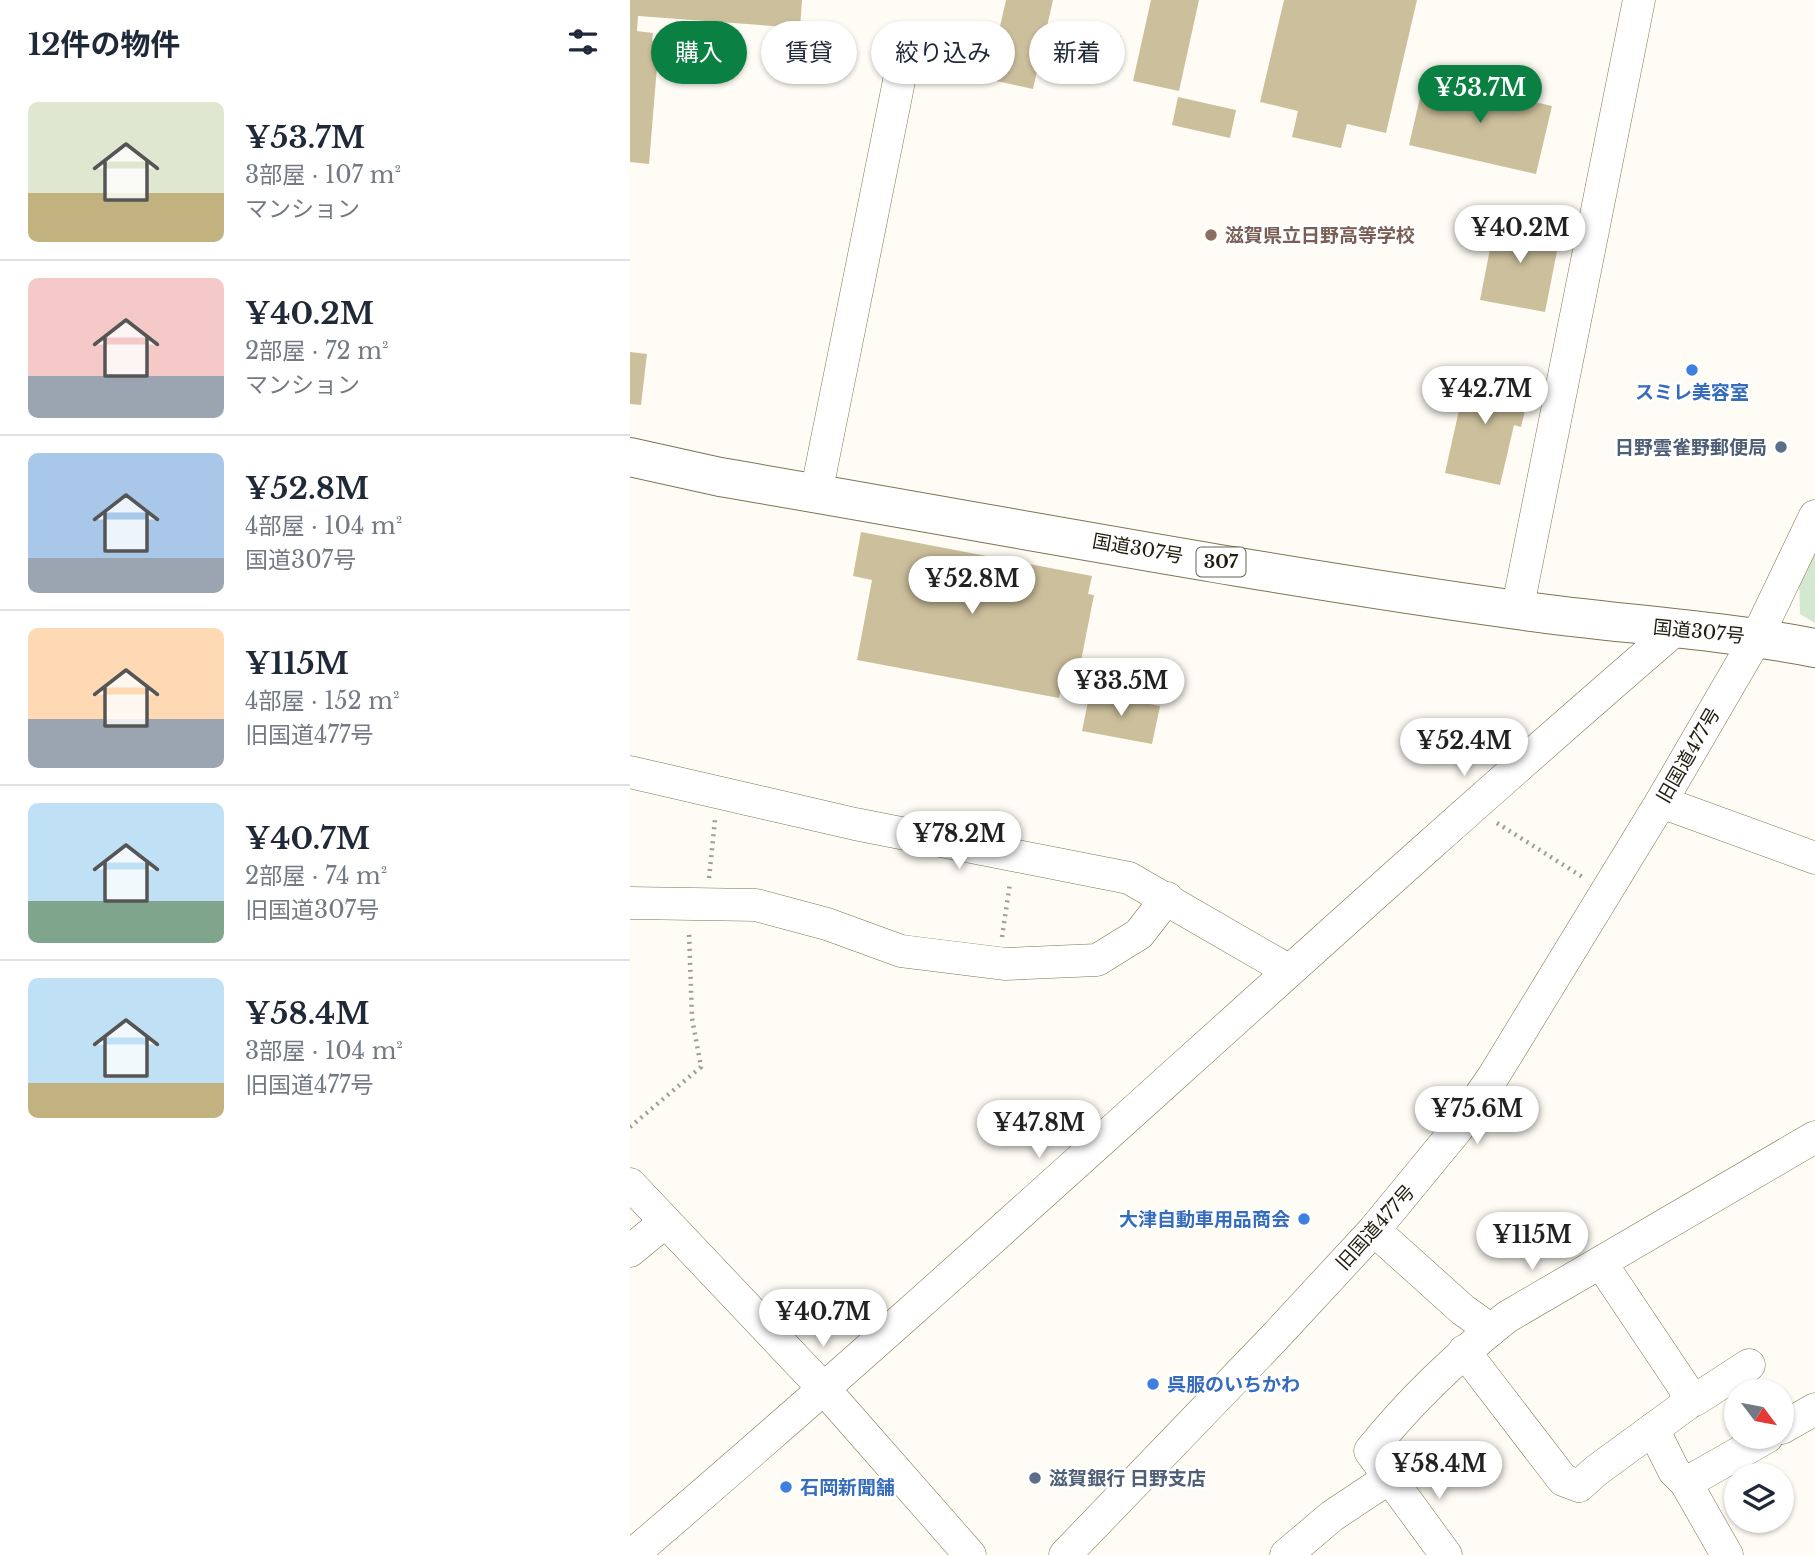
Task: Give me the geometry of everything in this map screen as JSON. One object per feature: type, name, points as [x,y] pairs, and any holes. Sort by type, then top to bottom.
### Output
[{"type":"highway","name":"国道307号","points":[[630,457],[816,494],[1517,611],[1757,636],[1815,648]]},
{"type":"street","points":[[1517,611],[1639,0]]},
{"type":"street","points":[[816,494],[898,84]]},
{"type":"street","name":"旧国道477号","points":[[1065,1555],[1172,1446],[1374,1230],[1428,1167],[1493,1077],[1661,802],[1757,636],[1815,516]]},
{"type":"street","points":[[632,1555],[825,1390],[1288,970],[1676,629]]},
{"type":"street","points":[[630,772],[717,794],[1129,878],[1288,970]]},
{"type":"street","points":[[1661,802],[1815,858]]},
{"type":"street","points":[[630,903],[756,905],[827,924],[901,951],[1006,964],[1097,960],[1139,934],[1167,898]]},
{"type":"street","points":[[1446,1555],[1370,1451],[1403,1410],[1464,1351],[1491,1330],[1815,1137]]},
{"type":"street","points":[[630,1184],[825,1390],[970,1555]]},
{"type":"street","points":[[630,1251],[666,1222]]},
{"type":"street","points":[[1374,1230],[1463,1310],[1491,1330]]},
{"type":"street","points":[[1464,1351],[1563,1480],[1579,1486],[1686,1405],[1688,1399],[1686,1390],[1601,1263]]},
{"type":"street","points":[[1688,1399],[1695,1400],[1749,1365]]},
{"type":"street","points":[[1794,1421],[1815,1409]]},
{"type":"street","points":[[1653,1429],[1674,1471],[1686,1483],[1727,1555]]},
{"type":"street","points":[[1686,1483],[1745,1449]]},
{"type":"street","points":[[1286,1555],[1332,1516],[1389,1478]]},
{"type":"path","points":[[630,1127],[701,1067],[691,1005],[698,903],[717,794]]},
{"type":"path","points":[[1471,807],[1605,891]]},
{"type":"path","points":[[1006,964],[1002,956],[1002,933],[1015,856]]},
{"type":"green space","points":[[1815,550],[1815,623],[1800,614],[1799,575]]},
{"type":"building","points":[[630,0],[802,0],[800,21],[761,21],[761,25],[747,24],[747,21],[638,16],[637,31],[651,33],[651,84],[656,84],[649,164],[630,162]]},
{"type":"building","points":[[1006,0],[1053,0],[1048,21],[1029,21],[1029,84],[1034,84],[1033,89],[1010,84],[1015,84],[1015,21],[1001,21]]},
{"type":"building","points":[[1151,0],[1199,0],[1179,91],[1133,81]]},
{"type":"building","points":[[1284,0],[1417,0],[1386,133],[1347,124],[1341,148],[1292,137],[1298,111],[1260,102]]},
{"type":"building","points":[[1425,76],[1552,106],[1536,174],[1409,145]]},
{"type":"building","points":[[1178,97],[1236,110],[1230,138],[1172,125]]},
{"type":"building","points":[[1496,218],[1561,231],[1545,312],[1480,300]]},
{"type":"building","points":[[630,352],[647,354],[641,405],[630,404]]},
{"type":"building","points":[[1461,371],[1531,386],[1521,427],[1514,425],[1500,485],[1445,473],[1463,392],[1456,391]]},
{"type":"building","points":[[861,532],[1092,576],[1088,594],[1094,595],[1078,676],[1064,673],[1059,698],[857,660],[872,580],[853,576]]},
{"type":"building","points":[[1090,692],[1160,706],[1152,744],[1082,731]]},
{"type":"place","name":"滋賀県立日野高等学校","points":[[1211,235]]},
{"type":"place","name":"スミレ美容室","points":[[1692,370]]},
{"type":"place","name":"日野雲雀野郵便局","points":[[1781,447]]},
{"type":"place","name":"大津自動車用品商会","points":[[1304,1219]]},
{"type":"place","name":"呉服のいちかわ","points":[[1153,1384]]},
{"type":"place","name":"滋賀銀行 日野支店","points":[[1035,1478]]},
{"type":"place","name":"石岡新聞舗","points":[[786,1487]]}]
